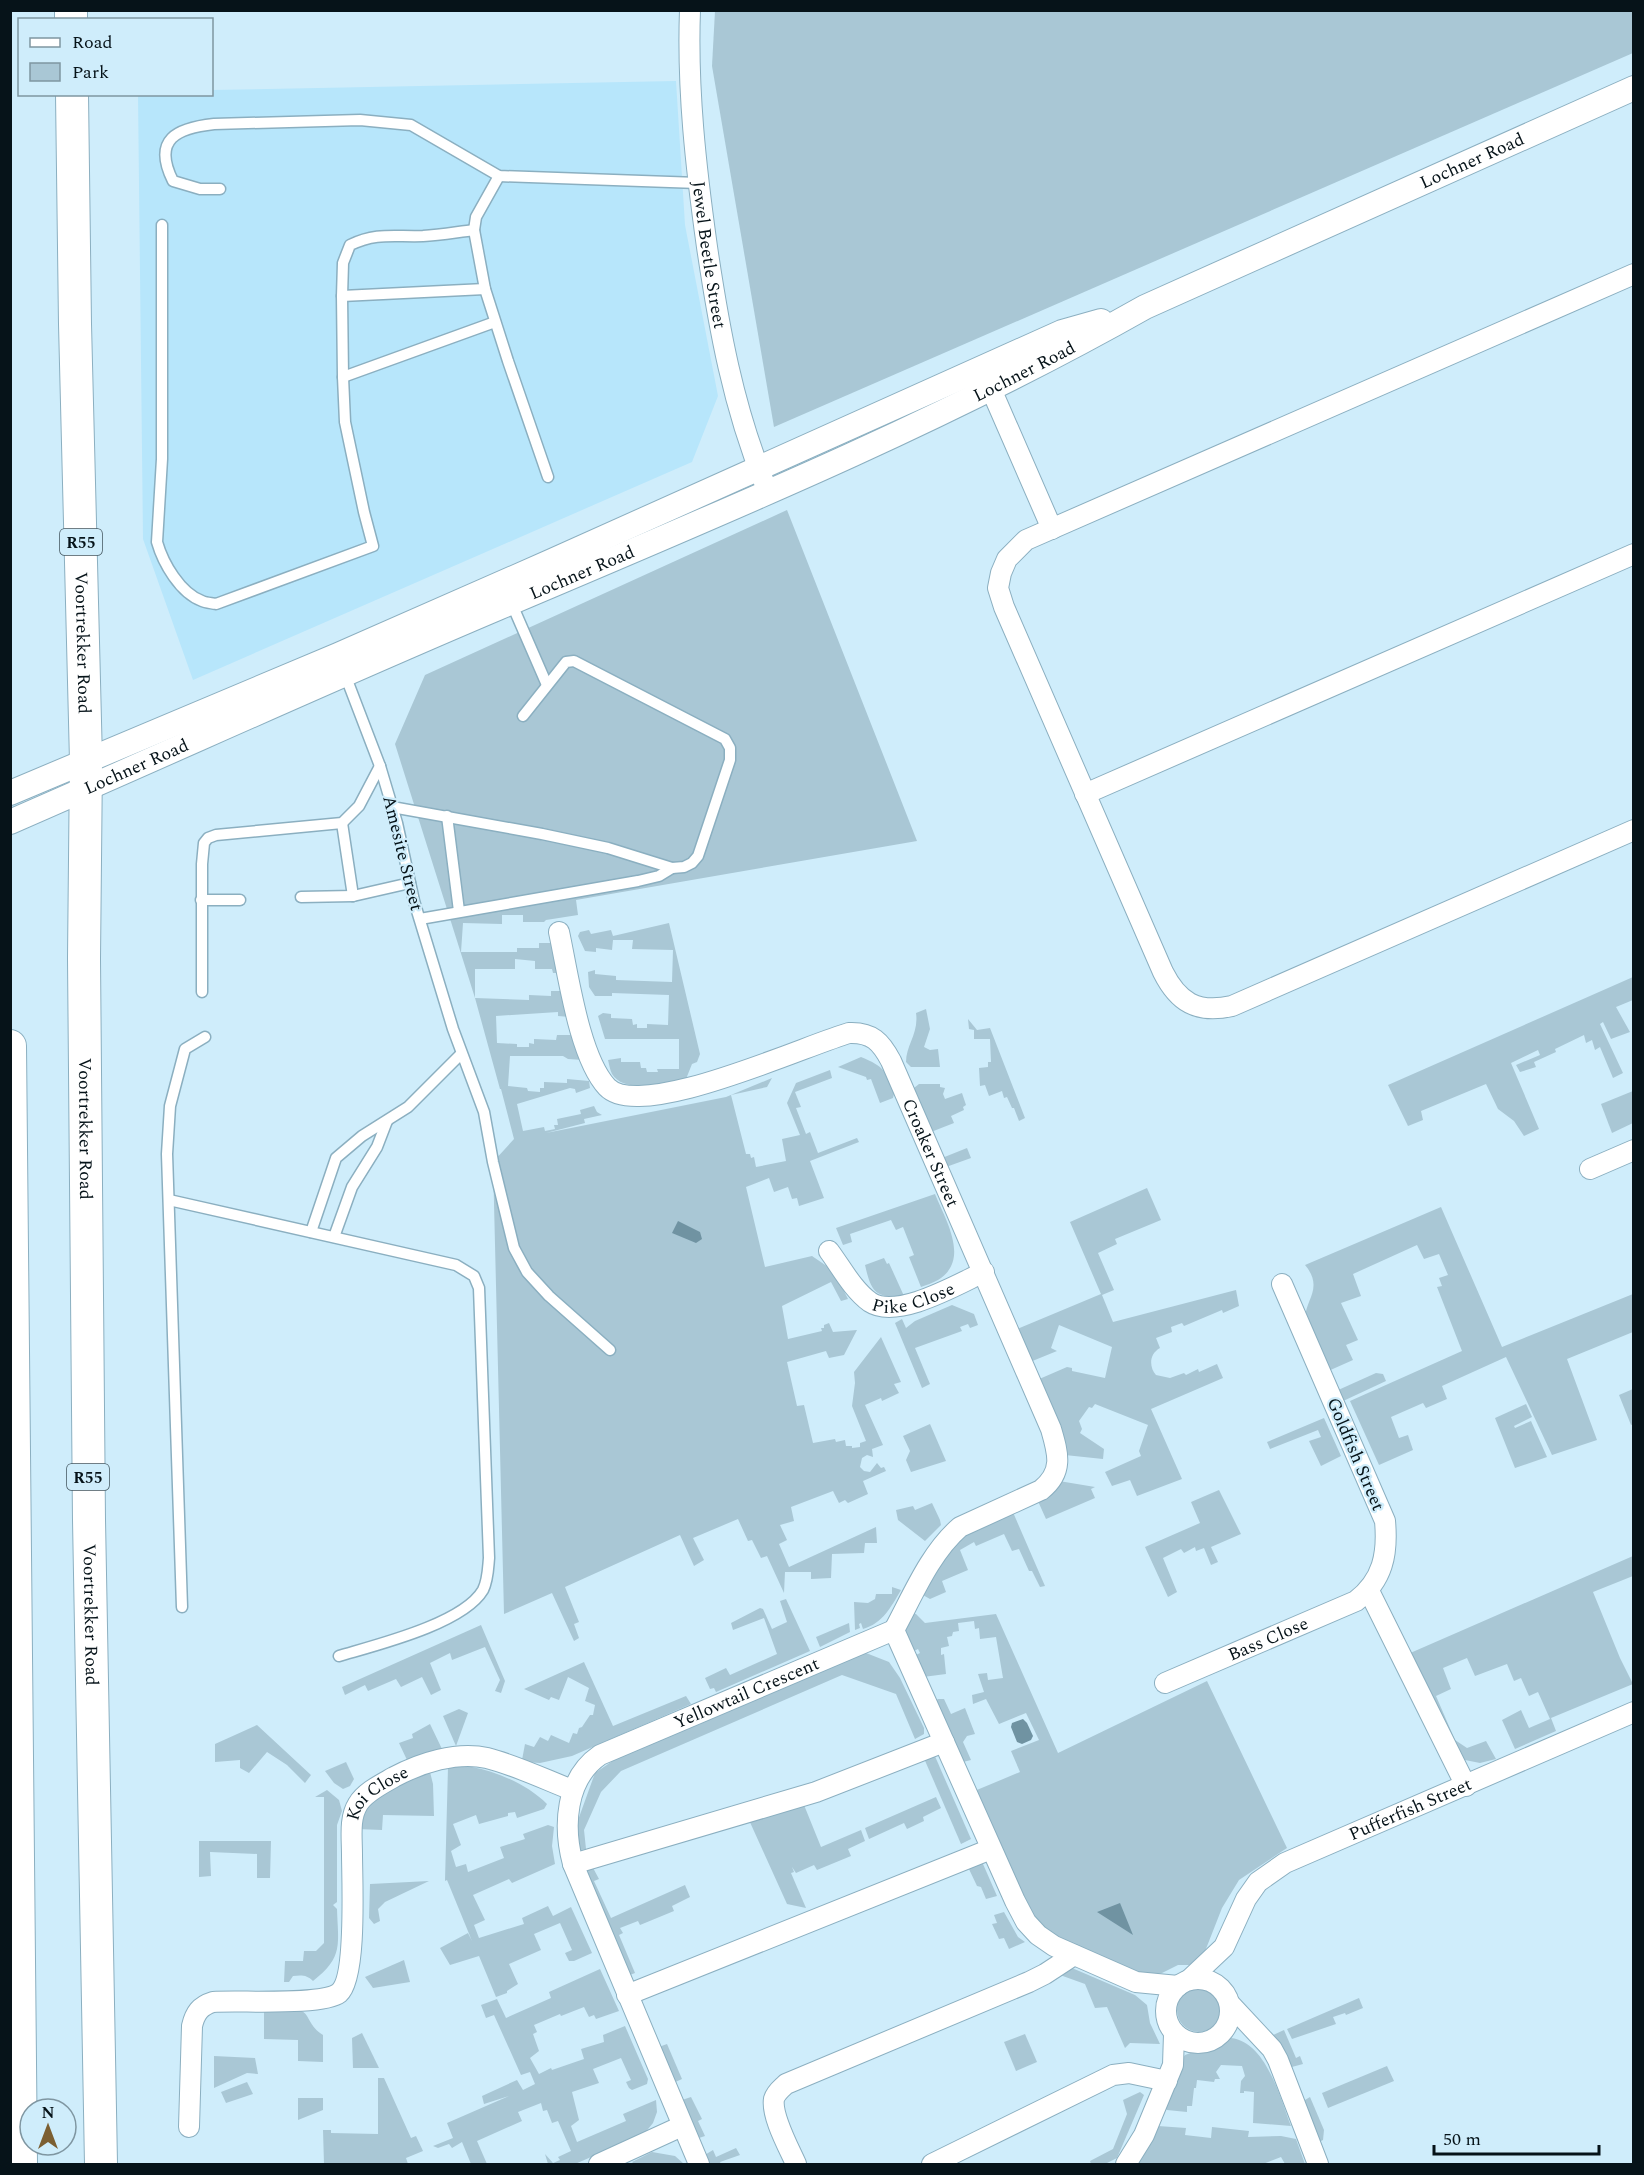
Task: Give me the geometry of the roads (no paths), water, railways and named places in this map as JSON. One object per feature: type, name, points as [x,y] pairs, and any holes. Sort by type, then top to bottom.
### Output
[{"type":"main road","name":"Voortrekker Road","points":[[72,96],[86,775],[84,971],[88,1496],[101,2164]]},
{"type":"main road","points":[[10,1046],[21,2164]]},
{"type":"street","name":"Jewel Beetle Street","points":[[690,10],[690,92],[698,183],[718,321],[730,380],[768,492]]},
{"type":"street","name":"Lochner Road","points":[[341,664],[511,602],[768,492],[991,389],[1071,349],[1145,307],[1634,88]]},
{"type":"street","points":[[1634,274],[1026,540],[1007,559],[998,588],[1004,607],[1085,794],[1172,989],[1183,999],[1203,1008],[1216,1010],[1232,1006],[1634,830]]},
{"type":"street","name":"Lochner Road","points":[[10,822],[86,775],[341,664],[552,561],[758,467],[1062,332],[1145,307]]},
{"type":"street","points":[[991,389],[1052,529]]},
{"type":"street","points":[[1085,794],[1634,554]]},
{"type":"street","name":"Lochner Road","points":[[10,793],[86,775]]},
{"type":"street","name":"Croaker Street","points":[[559,932],[585,1048],[608,1089],[622,1095],[642,1097],[673,1092],[725,1078],[849,1033],[873,1036],[891,1061],[984,1272],[1051,1429],[1058,1451],[1057,1463],[1049,1483],[1041,1490],[960,1527],[949,1536],[939,1549],[894,1630]]},
{"type":"street","points":[[1590,1169],[1634,1150]]},
{"type":"street","name":"Pike Close","points":[[829,1251],[869,1301],[886,1308],[909,1304],[984,1272]]},
{"type":"street","name":"Goldfish Street","points":[[1282,1284],[1385,1521],[1382,1569],[1369,1591]]},
{"type":"street","points":[[1369,1591],[1466,1786]]},
{"type":"street","name":"Bass Close","points":[[1165,1683],[1356,1601],[1369,1591]]},
{"type":"street","points":[[894,1630],[991,1849],[1026,1922],[1038,1935],[1054,1946],[1136,1982],[1209,1981],[1218,1986],[1272,2049],[1318,2164]]},
{"type":"street","name":"Yellowtail Crescent","points":[[699,2164],[573,1864],[567,1832],[572,1790],[581,1772],[600,1755],[894,1630]]},
{"type":"street","name":"Pufferfish Street","points":[[1126,2164],[1144,2135],[1170,2073],[1170,2025],[1166,2005],[1170,1994],[1224,1947],[1246,1899],[1258,1882],[1285,1863],[1634,1712]]},
{"type":"street","points":[[573,1864],[816,1792],[944,1742]]},
{"type":"street","name":"Koi Close","points":[[189,2127],[192,2026],[195,2015],[200,2009],[213,2002],[314,2000],[341,1991],[348,1973],[351,1953],[352,1824],[358,1803],[368,1794],[404,1772],[439,1760],[464,1757],[485,1758],[572,1790]]},
{"type":"street","points":[[627,1995],[991,1849]]},
{"type":"street","name":"Pufferfish Street","points":[[1170,2073],[1200,2044],[1216,2038],[1228,2024],[1224,1947]]},
{"type":"street","points":[[796,2164],[775,2111],[774,2099],[778,2091],[786,2084],[1029,1982],[1074,1955]]},
{"type":"street","points":[[1136,1982],[1186,2042],[1200,2044]]},
{"type":"street","points":[[1223,2032],[1261,2038]]},
{"type":"street","points":[[932,2164],[1113,2075],[1170,2073]]},
{"type":"street","points":[[599,2164],[682,2126]]},
{"type":"lane","points":[[220,189],[200,189],[173,181],[167,169],[165,152],[170,139],[178,131],[214,124],[297,120],[360,120],[411,125],[499,176],[698,183]]},
{"type":"lane","points":[[499,176],[476,217],[474,230],[485,289],[548,477]]},
{"type":"lane","points":[[162,225],[162,459],[158,542],[172,575],[189,593],[202,601],[216,604],[373,546],[345,422],[343,263],[350,245],[366,237],[423,236],[474,230]]},
{"type":"lane","points":[[342,296],[485,289]]},
{"type":"lane","points":[[343,377],[495,322]]},
{"type":"lane","points":[[511,602],[547,685]]},
{"type":"lane","points":[[392,807],[608,848],[672,868],[684,867],[698,856],[730,760],[730,748],[725,739],[574,662],[566,662],[523,716]]},
{"type":"lane","name":"Amesite Street","points":[[341,664],[380,766],[420,919],[461,1054],[484,1112],[501,1200],[517,1253],[527,1272],[549,1296],[610,1350]]},
{"type":"lane","points":[[202,992],[201,900],[204,843],[208,838],[232,832],[342,823],[359,806],[380,766]]},
{"type":"lane","points":[[447,816],[459,911]]},
{"type":"lane","points":[[342,823],[353,896]]},
{"type":"lane","points":[[420,919],[659,876],[672,868]]},
{"type":"lane","points":[[301,897],[353,896],[410,883]]},
{"type":"lane","points":[[201,900],[240,900]]},
{"type":"lane","points":[[182,1606],[167,1154],[170,1106],[177,1072],[185,1048],[205,1037]]},
{"type":"lane","points":[[312,1232],[336,1158],[362,1136],[408,1107],[461,1054]]},
{"type":"lane","points":[[334,1237],[352,1187],[376,1146],[387,1121]]},
{"type":"lane","points":[[169,1200],[456,1265],[474,1276],[479,1288],[488,1578],[472,1604],[456,1614],[413,1633],[339,1656]]}]
